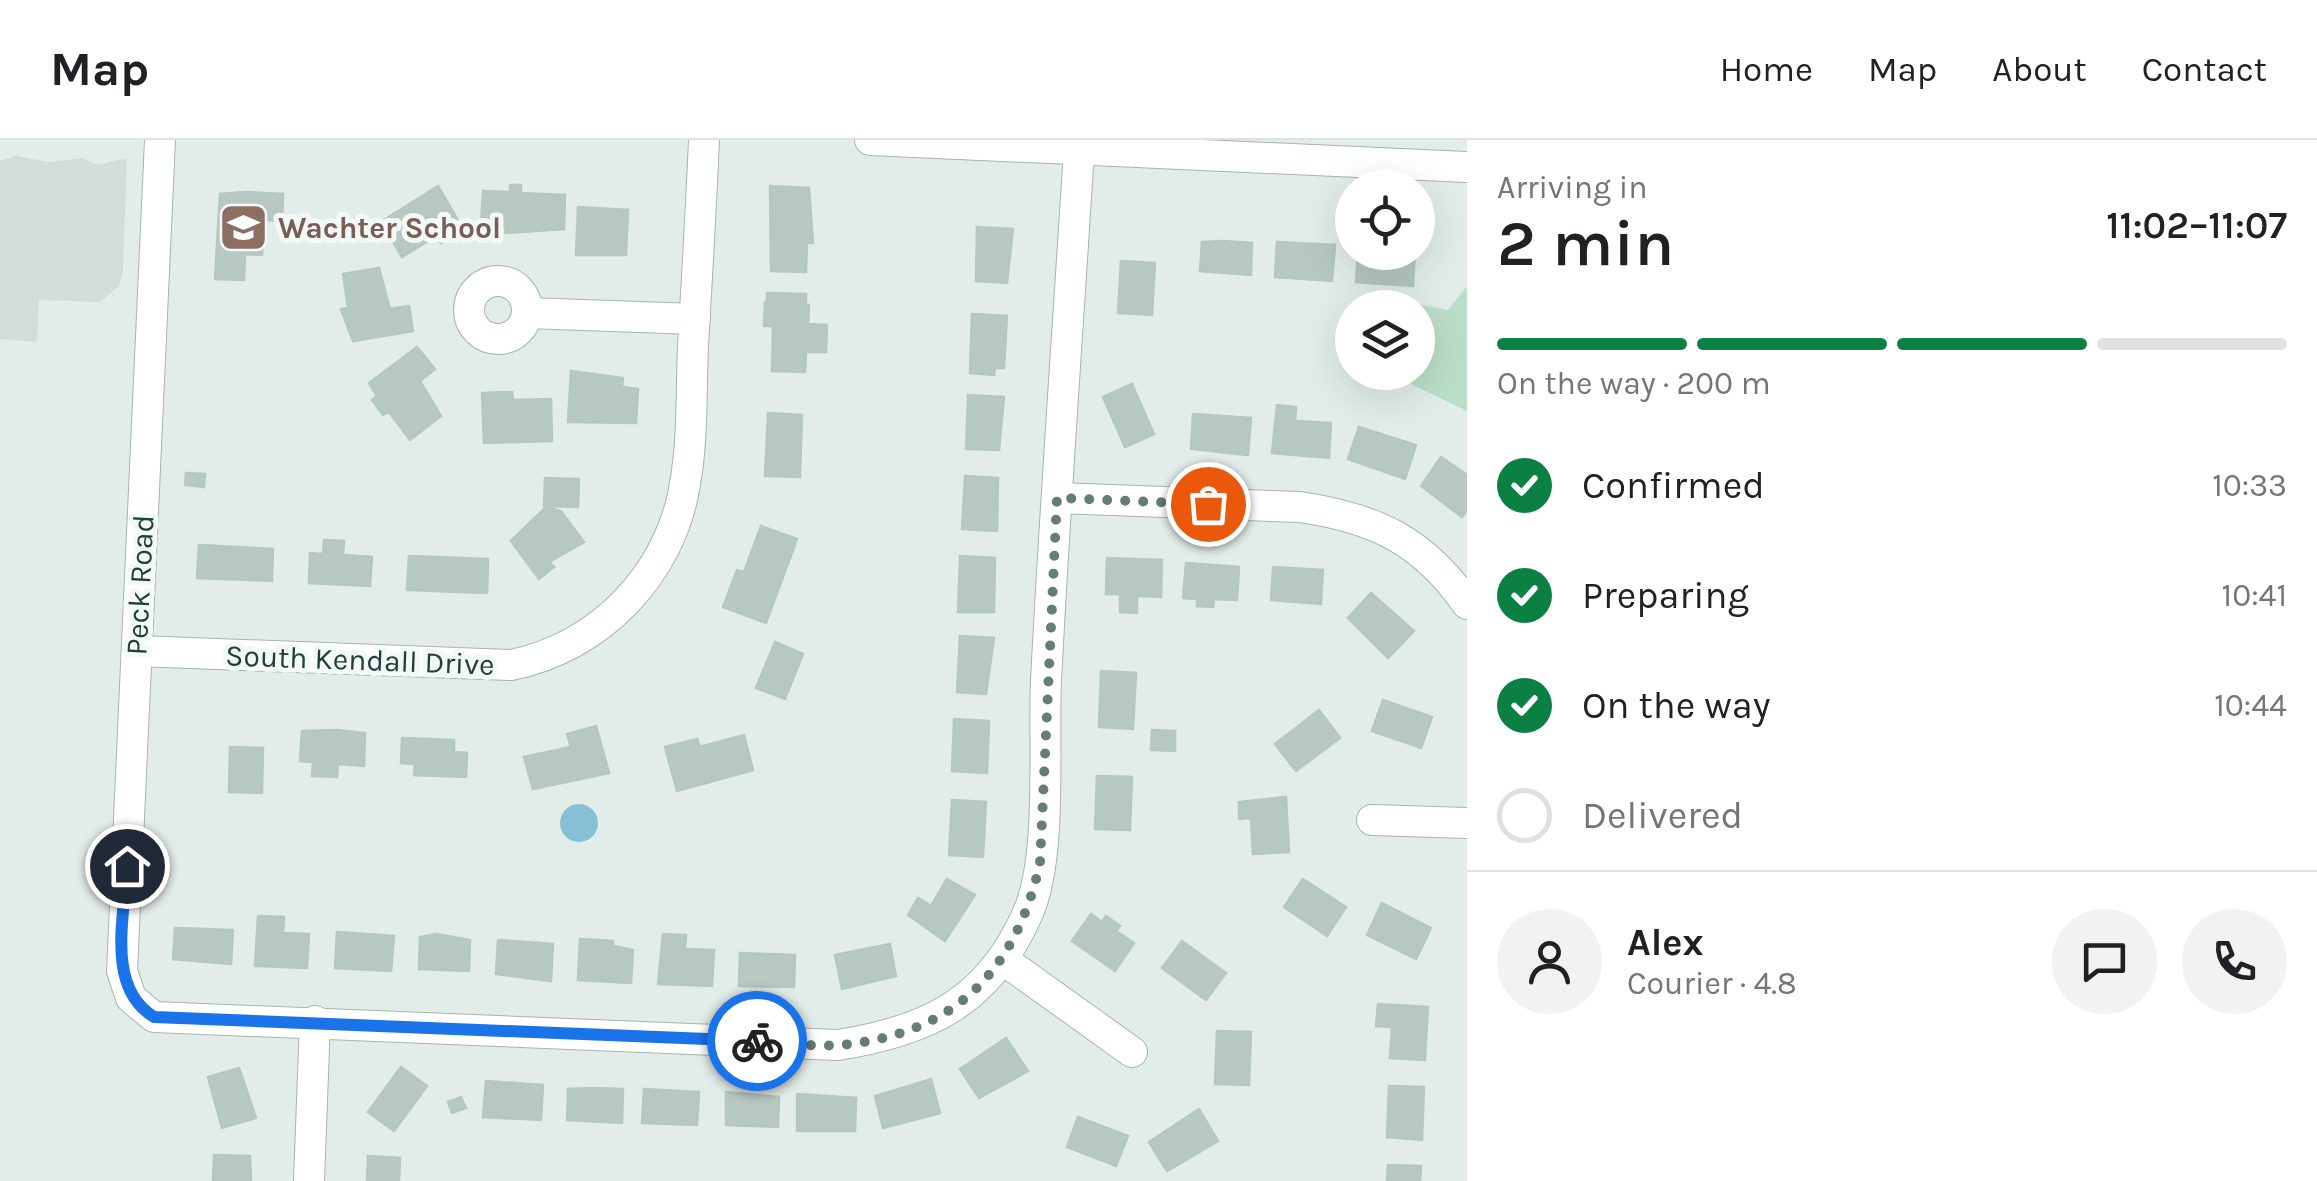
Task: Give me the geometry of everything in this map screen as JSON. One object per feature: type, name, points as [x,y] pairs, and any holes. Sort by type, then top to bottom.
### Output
[{"type":"street","name":"Peck Road","points":[[160,140],[122,971],[131,998],[154,1017],[315,1021]]},
{"type":"street","name":"South Kendall Drive","points":[[137,651],[488,666],[547,658],[604,625],[630,596],[678,515],[686,483],[704,140]]},
{"type":"street","points":[[870,140],[1467,167]]},
{"type":"street","points":[[309,1181],[315,1021],[838,1045],[889,1037],[937,1020],[979,988],[1002,959],[1029,912],[1040,863],[1079,150]]},
{"type":"street","points":[[527,312],[695,319]]},
{"type":"street","points":[[1057,498],[1300,507],[1338,512],[1375,523],[1402,538],[1449,578],[1467,604]]},
{"type":"street","points":[[1372,820],[1467,824]]},
{"type":"street","points":[[1002,959],[1132,1052]]},
{"type":"shaded area","points":[[16,156],[49,162],[83,158],[98,165],[127,158],[123,272],[119,286],[100,302],[39,300],[37,342],[0,339],[0,161]]},
{"type":"green space","points":[[1467,286],[1467,411],[1423,390],[1435,390],[1435,307],[1448,310]]},
{"type":"water","points":[[579,804],[593,809],[598,823],[593,837],[579,842],[565,837],[560,823],[565,809]]},
{"type":"building","points":[[510,185],[521,185],[521,193],[565,195],[564,229],[505,233],[506,226],[481,225],[483,191],[510,192]]},
{"type":"building","points":[[438,186],[463,229],[441,243],[436,236],[402,257],[381,222]]},
{"type":"building","points":[[770,186],[809,188],[813,243],[807,243],[806,272],[771,271]]},
{"type":"building","points":[[220,194],[283,194],[282,221],[264,220],[262,255],[245,254],[244,280],[215,279]]},
{"type":"building","points":[[578,207],[628,210],[626,255],[576,255]]},
{"type":"building","points":[[977,227],[1013,229],[1007,283],[976,281]]},
{"type":"building","points":[[1202,242],[1252,243],[1251,275],[1200,271]]},
{"type":"building","points":[[1277,242],[1335,245],[1332,281],[1275,277]]},
{"type":"building","points":[[1121,261],[1155,263],[1152,315],[1118,313]]},
{"type":"building","points":[[379,268],[390,309],[409,306],[413,331],[353,341],[341,309],[348,308],[343,274]]},
{"type":"building","points":[[1357,270],[1414,270],[1413,286],[1356,282]]},
{"type":"building","points":[[767,293],[806,294],[806,304],[767,303]]},
{"type":"building","points":[[765,302],[809,305],[808,324],[827,325],[826,352],[806,352],[805,372],[772,371],[773,326],[764,326]]},
{"type":"building","points":[[972,314],[1007,316],[1004,368],[995,368],[994,375],[970,373]]},
{"type":"building","points":[[417,347],[435,369],[420,381],[441,416],[410,440],[389,412],[383,415],[372,400],[377,396],[369,383]]},
{"type":"building","points":[[571,371],[623,378],[622,387],[638,389],[636,423],[568,422]]},
{"type":"building","points":[[1132,384],[1154,434],[1125,447],[1103,397]]},
{"type":"building","points":[[512,392],[513,400],[551,399],[552,441],[484,443],[482,393]]},
{"type":"building","points":[[968,395],[1004,397],[999,450],[966,449]]},
{"type":"building","points":[[1277,405],[1296,407],[1295,421],[1331,423],[1329,458],[1272,453]]},
{"type":"building","points":[[768,413],[802,415],[800,477],[765,476]]},
{"type":"building","points":[[1193,414],[1251,418],[1248,455],[1191,449]]},
{"type":"building","points":[[1359,427],[1416,445],[1405,479],[1348,459]]},
{"type":"building","points":[[1441,457],[1467,475],[1467,510],[1462,517],[1421,486]]},
{"type":"building","points":[[186,473],[205,474],[204,487],[185,485]]},
{"type":"building","points":[[965,476],[998,478],[997,531],[962,529]]},
{"type":"building","points":[[545,478],[579,479],[578,507],[544,506]]},
{"type":"building","points":[[546,507],[561,511],[584,542],[549,562],[554,567],[539,579],[511,541]]},
{"type":"building","points":[[761,526],[797,539],[766,623],[723,607],[737,570],[744,572]]},
{"type":"building","points":[[324,540],[344,541],[343,555],[372,557],[370,586],[309,583],[310,553],[323,554]]},
{"type":"building","points":[[199,545],[273,549],[272,581],[197,578]]},
{"type":"building","points":[[409,556],[488,559],[487,593],[407,590]]},
{"type":"building","points":[[960,556],[995,558],[994,612],[958,612]]},
{"type":"building","points":[[1107,558],[1162,560],[1161,597],[1137,596],[1137,613],[1120,612],[1120,594],[1106,594]]},
{"type":"building","points":[[1186,563],[1239,567],[1237,600],[1214,599],[1213,607],[1197,606],[1197,599],[1183,598]]},
{"type":"building","points":[[1273,567],[1323,570],[1321,604],[1271,600]]},
{"type":"building","points":[[1371,593],[1414,631],[1388,658],[1348,618]]},
{"type":"building","points":[[960,636],[994,638],[986,694],[957,692]]},
{"type":"building","points":[[775,642],[803,654],[785,699],[756,688]]},
{"type":"building","points":[[1101,671],[1136,673],[1133,729],[1099,727]]},
{"type":"building","points":[[1383,700],[1432,717],[1421,748],[1372,731]]},
{"type":"building","points":[[1319,710],[1340,738],[1296,771],[1275,744]]},
{"type":"building","points":[[954,719],[989,721],[987,773],[952,771]]},
{"type":"building","points":[[596,726],[609,773],[533,789],[524,757],[571,747],[567,734]]},
{"type":"building","points":[[1152,730],[1175,731],[1175,751],[1151,750]]},
{"type":"building","points":[[302,731],[365,733],[364,766],[338,764],[337,777],[312,776],[313,762],[300,761]]},
{"type":"building","points":[[744,735],[753,770],[677,791],[665,747],[697,739],[700,747]]},
{"type":"building","points":[[402,738],[454,740],[454,752],[467,753],[466,777],[414,775],[415,764],[401,763]]},
{"type":"building","points":[[230,747],[263,748],[262,793],[229,792]]},
{"type":"building","points":[[1097,776],[1132,777],[1130,830],[1095,829]]},
{"type":"building","points":[[1286,797],[1289,852],[1253,854],[1251,818],[1239,819],[1239,802]]},
{"type":"building","points":[[952,800],[986,802],[983,857],[949,855]]},
{"type":"building","points":[[947,879],[975,895],[945,941],[908,915],[918,898],[931,906]]},
{"type":"building","points":[[1303,879],[1346,907],[1327,936],[1284,907]]},
{"type":"building","points":[[1382,903],[1431,928],[1416,959],[1367,935]]},
{"type":"building","points":[[1091,914],[1102,922],[1106,916],[1120,926],[1116,931],[1134,943],[1115,971],[1072,941]]},
{"type":"building","points":[[258,916],[284,917],[283,933],[309,934],[307,968],[255,966]]},
{"type":"building","points":[[175,928],[233,930],[231,964],[173,959]]},
{"type":"building","points":[[337,932],[394,936],[391,971],[335,968]]},
{"type":"building","points":[[436,934],[470,940],[469,971],[419,969],[420,937]]},
{"type":"building","points":[[663,934],[686,935],[685,949],[714,950],[712,986],[658,984]]},
{"type":"building","points":[[580,939],[613,941],[613,946],[633,950],[631,983],[578,980]]},
{"type":"building","points":[[498,940],[553,944],[551,981],[496,974]]},
{"type":"building","points":[[1182,941],[1226,973],[1206,1000],[1162,968]]},
{"type":"building","points":[[890,944],[896,976],[842,989],[835,955]]},
{"type":"building","points":[[740,953],[795,955],[794,987],[739,986]]},
{"type":"building","points":[[1378,1004],[1428,1007],[1425,1060],[1390,1058],[1392,1027],[1376,1026]]},
{"type":"building","points":[[1217,1031],[1251,1032],[1249,1085],[1215,1084]]},
{"type":"building","points":[[1006,1038],[1028,1071],[979,1098],[960,1069]]},
{"type":"building","points":[[401,1067],[427,1086],[394,1131],[368,1112]]},
{"type":"building","points":[[239,1068],[256,1118],[222,1128],[208,1077]]},
{"type":"building","points":[[931,1079],[940,1113],[883,1128],[875,1096]]},
{"type":"building","points":[[486,1081],[543,1085],[541,1120],[483,1117]]},
{"type":"building","points":[[1389,1086],[1424,1087],[1422,1140],[1387,1137]]},
{"type":"building","points":[[568,1089],[623,1089],[622,1123],[567,1120]]},
{"type":"building","points":[[644,1089],[699,1092],[697,1125],[642,1123]]},
{"type":"building","points":[[726,1092],[779,1097],[778,1127],[726,1125]]},
{"type":"building","points":[[797,1094],[856,1098],[855,1131],[797,1131]]},
{"type":"building","points":[[461,1097],[466,1108],[452,1113],[448,1102]]},
{"type":"building","points":[[1199,1109],[1218,1141],[1167,1171],[1149,1142]]},
{"type":"building","points":[[1078,1117],[1128,1136],[1116,1166],[1067,1147]]},
{"type":"building","points":[[214,1155],[250,1156],[251,1181],[213,1181]]},
{"type":"building","points":[[368,1156],[400,1158],[399,1181],[367,1181]]},
{"type":"building","points":[[1388,1165],[1421,1166],[1420,1181],[1387,1181]]},
{"type":"way so far","points":[[757,1041],[838,1045],[889,1037],[937,1020],[979,988],[1002,959],[1029,912],[1040,863],[1057,498],[1208,504]]},
{"type":"place","name":"Wachter School","points":[[243,228]]},
{"type":"route","points":[[127,866],[124,985],[140,1008],[154,1017],[757,1041]]}]
